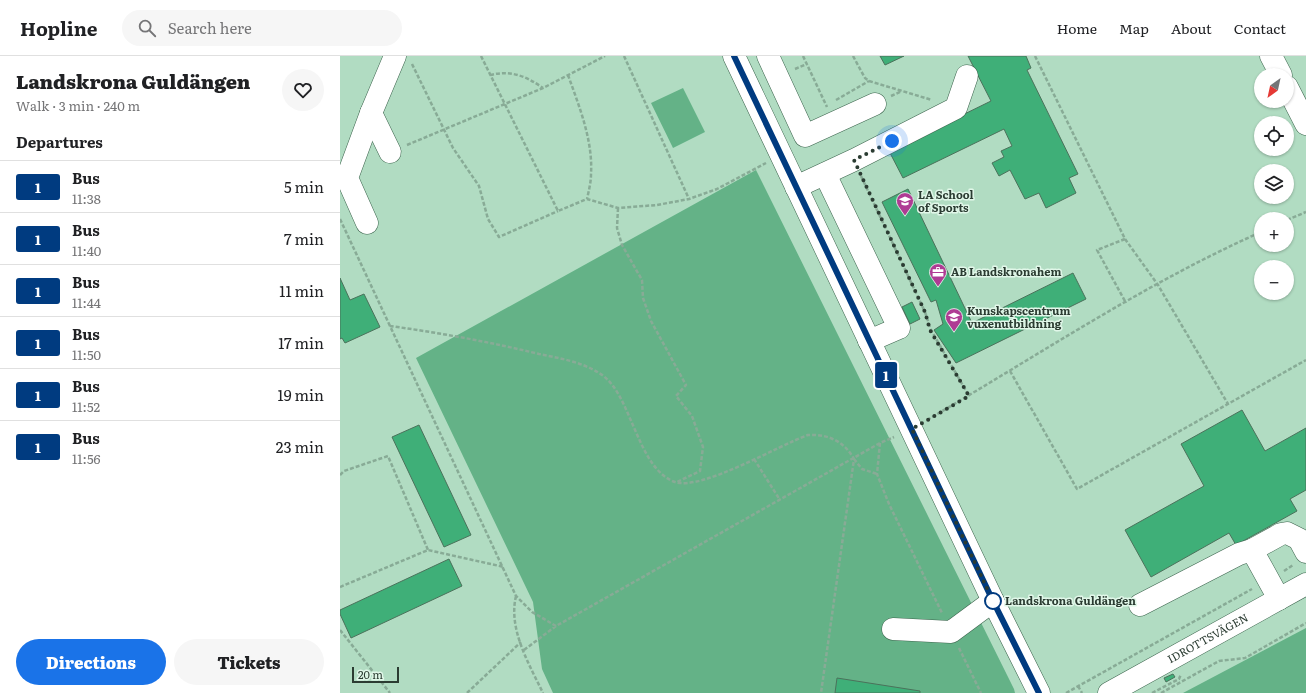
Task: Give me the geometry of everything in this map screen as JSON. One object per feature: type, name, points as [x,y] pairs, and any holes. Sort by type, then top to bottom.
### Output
[{"type":"street","points":[[734,56],[993,601],[1039,693]]},
{"type":"street","points":[[768,56],[806,136],[875,104]]},
{"type":"street","points":[[1271,56],[1277,68]]},
{"type":"street","points":[[367,223],[347,178],[371,113],[404,59]]},
{"type":"street","points":[[796,187],[854,160],[956,108],[967,76]]},
{"type":"street","points":[[1294,101],[1306,124]]},
{"type":"street","points":[[371,113],[390,152]]},
{"type":"street","points":[[825,174],[899,328],[869,340]]},
{"type":"street","points":[[1140,606],[1239,554],[1252,550],[1281,534],[1287,533],[1299,539],[1306,552]]},
{"type":"street","points":[[1252,550],[1280,599]]},
{"type":"street","name":"IDROTTSVÄGEN","points":[[1109,693],[1306,584]]},
{"type":"street","points":[[893,630],[951,632],[993,601]]},
{"type":"path","points":[[481,56],[558,211]]},
{"type":"path","points":[[390,152],[543,88],[605,56]]},
{"type":"path","points":[[624,56],[689,199]]},
{"type":"path","points":[[803,56],[830,112]]},
{"type":"path","points":[[853,56],[865,78],[869,81],[956,108]]},
{"type":"path","points":[[1035,56],[1125,239],[1158,285],[1228,404]]},
{"type":"path","points":[[404,59],[445,130],[453,148],[479,186],[488,220],[499,237],[588,198],[618,208],[657,206],[689,199],[717,189],[781,156]]},
{"type":"path","points":[[490,75],[500,72],[516,73],[530,78],[543,88]]},
{"type":"path","points":[[568,75],[582,113],[589,146],[591,174],[588,198]]},
{"type":"path","points":[[826,105],[869,81]]},
{"type":"path","points":[[854,160],[925,312],[930,330],[969,396]]},
{"type":"path","points":[[618,208],[617,228],[622,245],[642,280],[643,298],[651,321],[686,385],[676,396],[692,416],[703,447],[700,472],[676,482]]},
{"type":"path","points":[[1294,217],[1306,212]]},
{"type":"path","points":[[340,219],[504,567],[516,596],[532,612],[556,626]]},
{"type":"path","points":[[524,650],[556,626],[880,444],[912,429],[1217,251],[1254,235]]},
{"type":"path","points":[[1125,239],[1097,250],[1126,303]]},
{"type":"path","points":[[390,326],[445,333],[523,350],[569,361],[600,373],[614,386],[641,444],[651,460],[663,474],[676,482],[695,482],[725,473],[808,434],[822,434],[836,440],[849,451],[862,468],[876,474]]},
{"type":"path","points":[[1010,371],[1077,489],[1306,360]]},
{"type":"path","points":[[880,444],[876,474],[889,504],[981,693]]},
{"type":"path","points":[[340,475],[344,471],[388,456],[428,550]]},
{"type":"path","points":[[754,459],[780,500]]},
{"type":"path","points":[[821,693],[854,459]]},
{"type":"path","points":[[340,587],[428,550],[504,567]]},
{"type":"path","points":[[516,596],[513,608],[515,627],[543,693]]},
{"type":"path","points":[[1066,693],[1229,603]]},
{"type":"path","points":[[1161,693],[1219,661],[1245,658],[1306,623]]},
{"type":"path","points":[[340,630],[390,693]]},
{"type":"path","points":[[467,693],[521,642]]},
{"type":"path","points":[[1078,686],[1082,693]]},
{"type":"green space","points":[[683,88],[705,132],[673,148],[651,103]]},
{"type":"green space","points":[[756,170],[1015,693],[553,693],[542,669],[533,602],[416,358]]},
{"type":"green space","points":[[1306,628],[1306,693],[1183,693]]},
{"type":"building","points":[[880,56],[904,56],[885,65]]},
{"type":"building","points":[[968,56],[1026,56],[1031,68],[1027,70],[1078,174],[1069,178],[1076,193],[1046,208],[1039,193],[1025,199],[1010,170],[999,176],[992,163],[1004,157],[1001,151],[1012,146],[1004,129],[903,178],[889,151],[991,101]]},
{"type":"building","points":[[908,189],[972,323],[1073,273],[1086,299],[956,363],[934,330],[943,324],[936,300],[931,302],[882,202]]},
{"type":"building","points":[[340,278],[350,300],[364,294],[380,327],[345,343],[342,338],[340,339]]},
{"type":"building","points":[[912,302],[920,319],[910,324],[902,307]]},
{"type":"building","points":[[1242,410],[1265,451],[1306,428],[1306,490],[1290,499],[1297,511],[1236,545],[1229,533],[1151,577],[1125,530],[1204,486],[1181,444]]},
{"type":"building","points":[[419,425],[471,535],[444,547],[392,437]]},
{"type":"building","points":[[449,559],[462,586],[351,638],[340,614],[340,610]]},
{"type":"building","points":[[1173,674],[1175,677],[1166,682],[1164,678]]},
{"type":"building","points":[[837,678],[920,691],[920,693],[835,693]]},
{"type":"bus line","name":"1","points":[[734,56],[993,601],[1039,693]]},
{"type":"place","name":"LA School of Sports","points":[[905,216]]},
{"type":"place","name":"AB Landskronahem","points":[[938,287]]},
{"type":"place","name":"Kunskapscentrum vuxenutbildning","points":[[954,332]]},
{"type":"place","name":"Landskrona Guldängen","points":[[993,601]]},
{"type":"route","points":[[892,141],[854,160],[925,312],[930,330],[969,396],[912,429],[993,601]]}]
